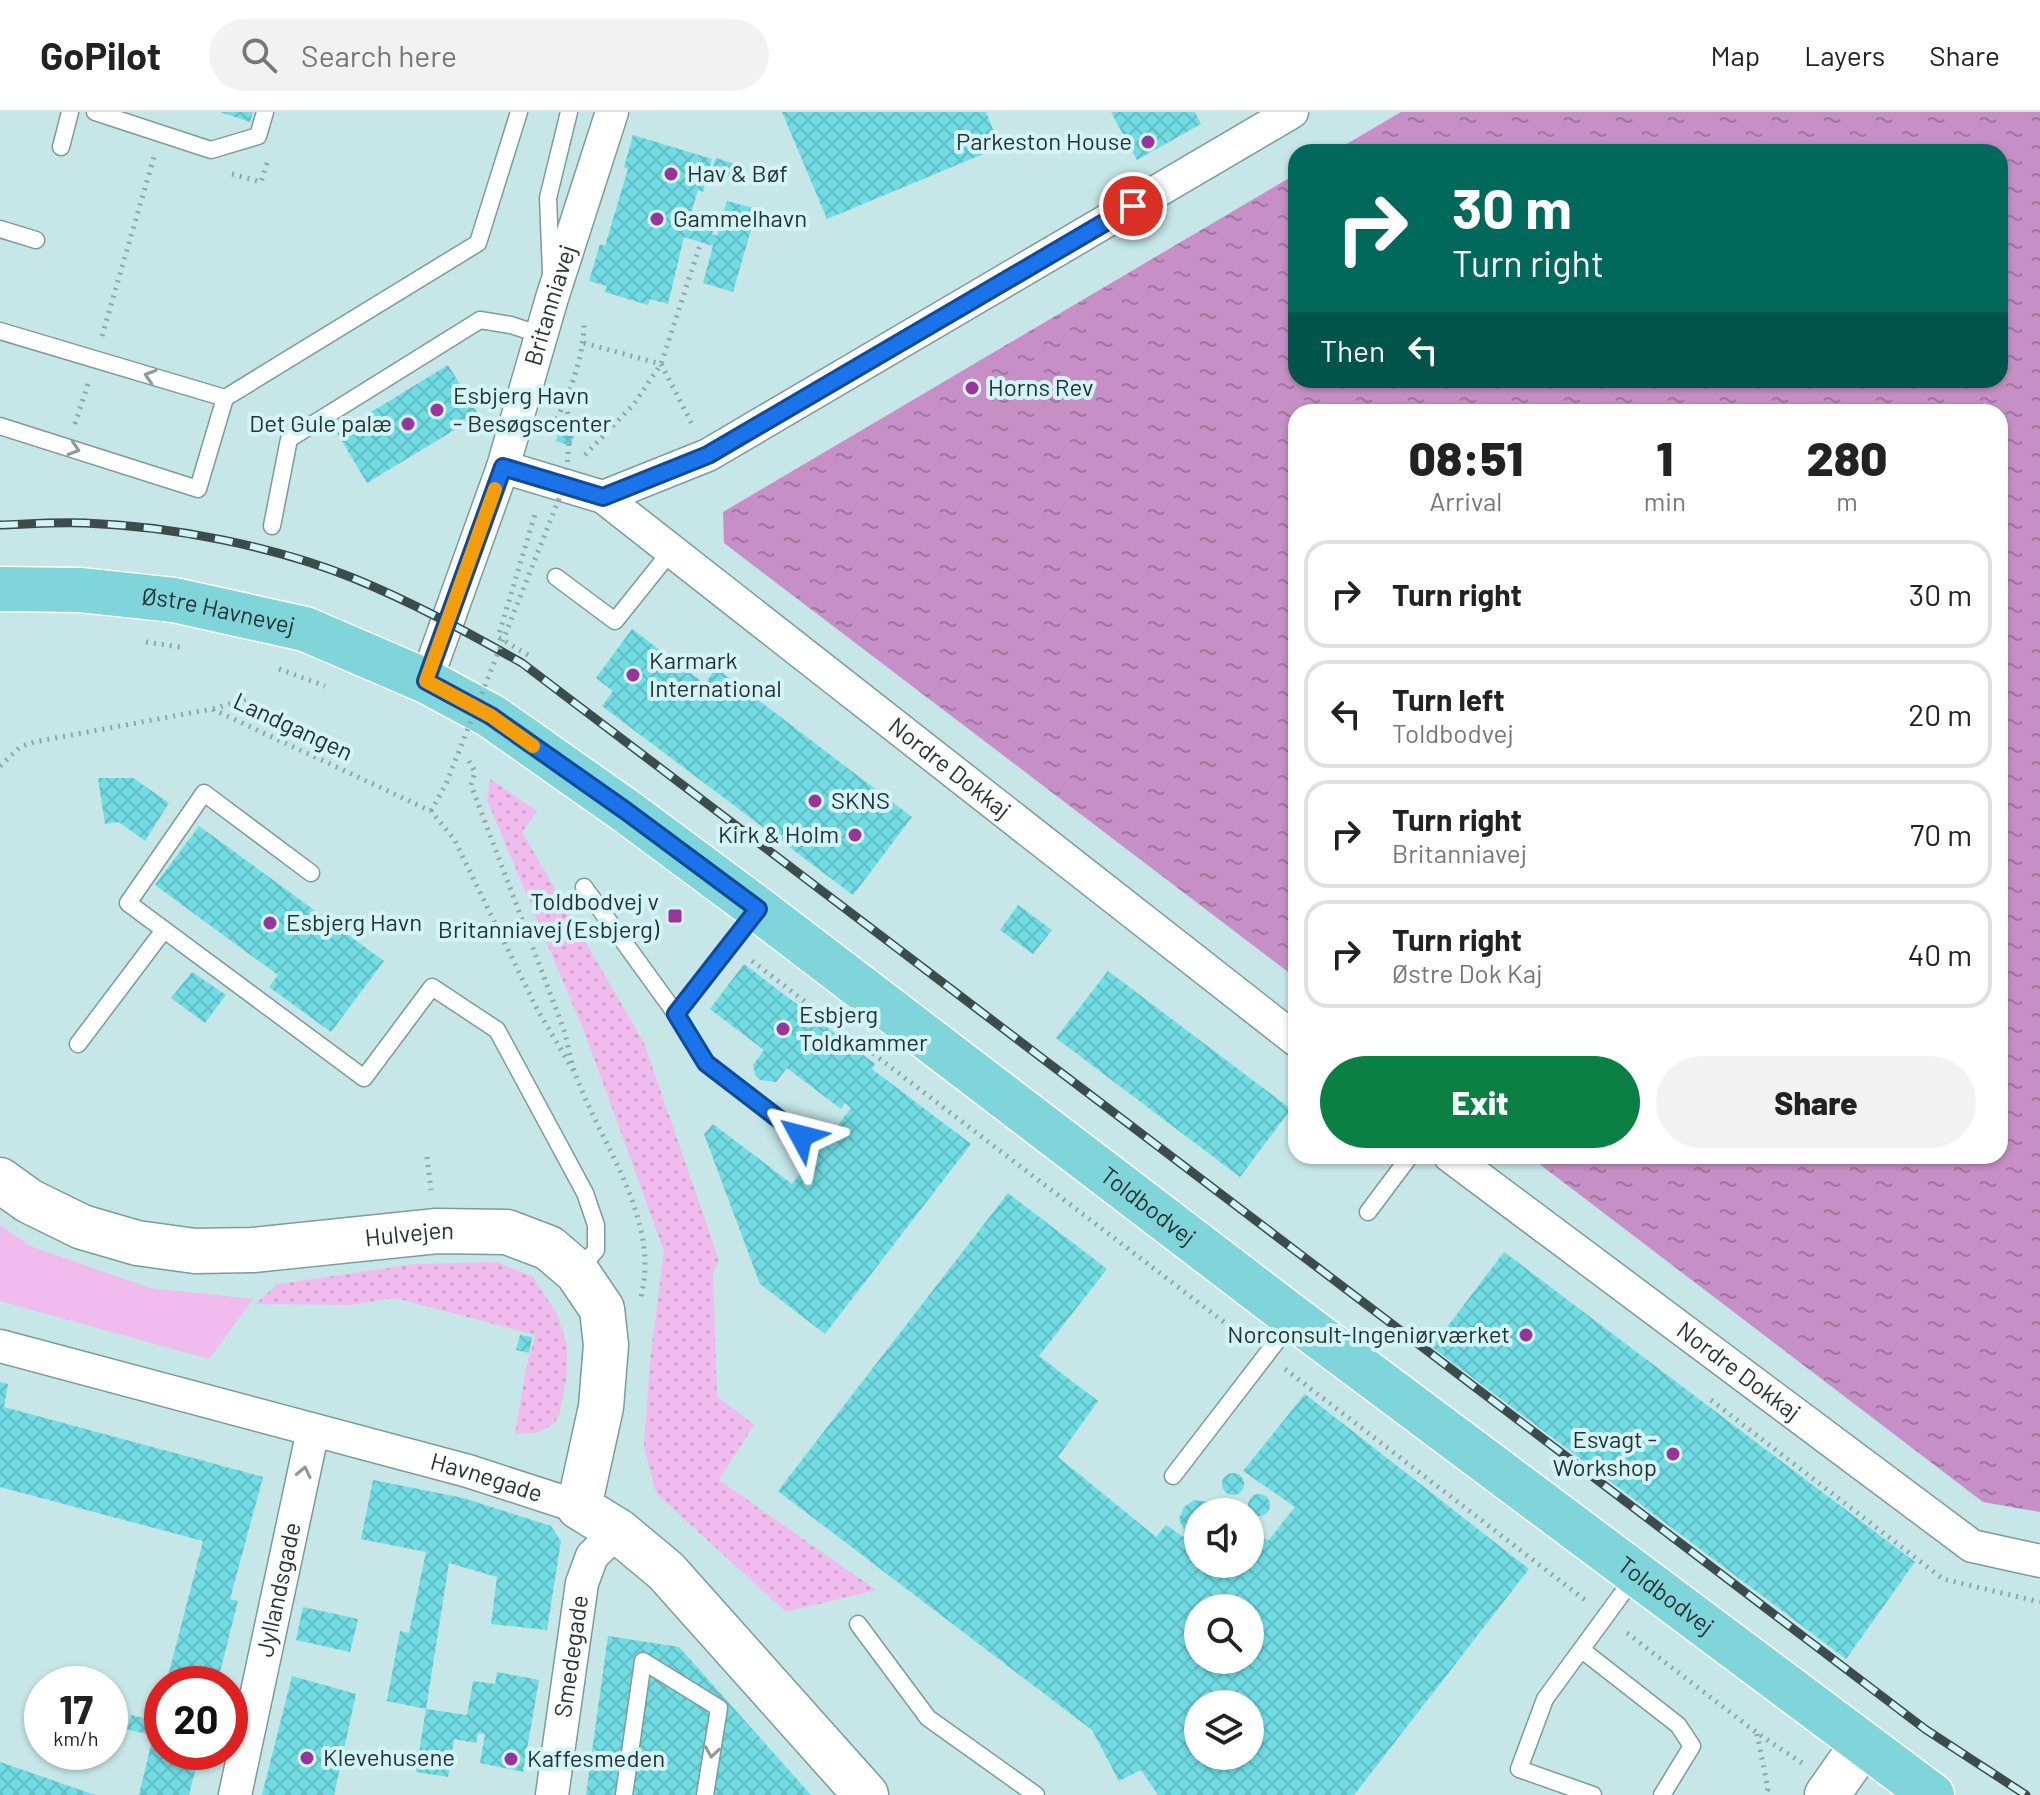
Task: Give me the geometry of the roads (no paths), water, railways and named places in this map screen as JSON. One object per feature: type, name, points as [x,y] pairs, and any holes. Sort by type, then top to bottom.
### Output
[{"type":"main road","name":"Østre Havnevej","points":[[0,589],[80,590],[174,600],[218,609],[305,629],[426,681]]},
{"type":"main road","name":"Toldbodvej","points":[[426,681],[491,716],[626,811],[1294,1318],[1932,1795]]},
{"type":"street","name":"Britanniavej","points":[[426,681],[503,467],[552,298],[612,112]]},
{"type":"street","points":[[503,467],[603,497],[708,455],[1292,112]]},
{"type":"street","name":"Nordre Dokkaj","points":[[603,497],[1288,1034]]},
{"type":"street","name":"Nordre Dokkaj","points":[[1461,1164],[1972,1546],[2040,1561]]},
{"type":"street","name":"Hulvejen","points":[[0,1180],[29,1201],[82,1227],[137,1243],[195,1251],[253,1250],[437,1231],[507,1232],[549,1248],[577,1272],[602,1309],[606,1345],[599,1427],[579,1507]]},
{"type":"street","name":"Havnegade","points":[[0,1346],[468,1471],[579,1507],[618,1531],[666,1571],[866,1795]]},
{"type":"street","name":"Jyllandsgade","points":[[235,1795],[313,1430]]},
{"type":"street","name":"Smedegade","points":[[552,1795],[582,1583],[592,1556],[618,1531]]},
{"type":"street","points":[[1827,1795],[1863,1744]]},
{"type":"lane","points":[[61,147],[70,112]]},
{"type":"lane","points":[[95,112],[211,150],[258,136],[265,112]]},
{"type":"lane","points":[[0,426],[198,489],[225,398],[478,243],[519,112]]},
{"type":"lane","points":[[552,298],[548,198],[569,112]]},
{"type":"lane","points":[[0,229],[36,240]]},
{"type":"lane","points":[[272,526],[289,439],[480,320],[511,325],[541,335]]},
{"type":"lane","points":[[0,331],[225,398]]},
{"type":"lane","points":[[556,577],[615,621],[671,551]]},
{"type":"lane","points":[[311,873],[204,793],[128,903],[364,1078],[432,987],[497,1030],[585,1193],[596,1225],[596,1250],[577,1272]]},
{"type":"lane","points":[[584,887],[676,1014],[706,1063],[801,1136]]},
{"type":"lane","points":[[676,1014],[758,909]]},
{"type":"lane","points":[[78,1044],[164,930]]},
{"type":"lane","points":[[1368,1212],[1404,1164]]},
{"type":"lane","points":[[1173,1476],[1294,1318]]},
{"type":"lane","points":[[1593,1795],[1519,1769],[1545,1699],[1636,1575]]},
{"type":"lane","points":[[858,1624],[928,1718],[1036,1795]]},
{"type":"lane","points":[[1582,1650],[1678,1725],[1692,1746],[1662,1795]]},
{"type":"lane","points":[[624,1795],[643,1661],[719,1708],[705,1795]]},
{"type":"water","points":[[1401,112],[2040,112],[2040,1512],[1983,1502],[1539,1164],[2008,1164],[2008,404],[1288,404],[1288,972],[724,543],[723,512],[1288,179],[1288,388],[2008,388],[2008,144],[1347,144]]},
{"type":"railway","points":[[0,525],[118,525],[186,533],[256,547],[375,587],[522,663],[1925,1729],[2026,1795]]},
{"type":"place","name":"Parkeston House","points":[[1148,142]]},
{"type":"place","name":"Hav & Bøf","points":[[671,174]]},
{"type":"place","name":"Gammelhavn","points":[[657,219]]},
{"type":"place","name":"Horns Rev","points":[[972,388]]},
{"type":"place","name":"Esbjerg Havn - Besøgscenter","points":[[437,410]]},
{"type":"place","name":"Det Gule palæ","points":[[408,424]]},
{"type":"place","name":"Karmark International","points":[[633,675]]},
{"type":"place","name":"SKNS","points":[[815,801]]},
{"type":"place","name":"Kirk & Holm","points":[[855,835]]},
{"type":"place","name":"Toldbodvej v Britanniavej (Esbjerg)","points":[[675,916]]},
{"type":"place","name":"Esbjerg Havn","points":[[270,923]]},
{"type":"place","name":"Esbjerg Toldkammer","points":[[783,1029]]},
{"type":"place","name":"Norconsult-Ingeniørværket","points":[[1526,1335]]},
{"type":"place","name":"Esvagt - Workshop","points":[[1673,1454]]},
{"type":"place","name":"Klevehusene","points":[[307,1758]]},
{"type":"place","name":"Kaffesmeden","points":[[511,1759]]}]
